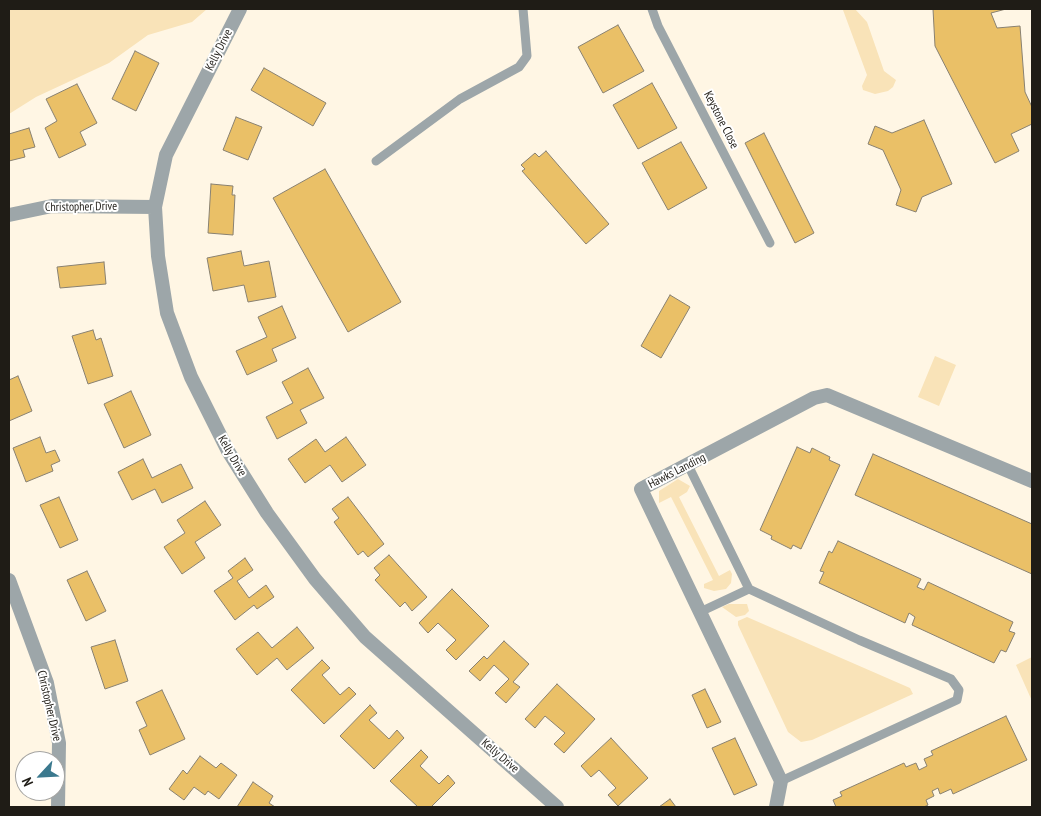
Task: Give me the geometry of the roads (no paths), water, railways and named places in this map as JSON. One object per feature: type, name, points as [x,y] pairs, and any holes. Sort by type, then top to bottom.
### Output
[{"type":"street","name":"Kelly Drive","points":[[240,9],[166,156],[155,207],[158,256],[167,313],[191,377],[228,451],[267,513],[315,579],[365,637],[556,807]]},
{"type":"street","name":"Christopher Drive","points":[[9,215],[52,206],[155,207]]},
{"type":"street","name":"Hawks Landing","points":[[781,781],[641,489],[814,398],[827,395],[1032,481]]},
{"type":"street","name":"Christopher Drive","points":[[9,580],[47,683],[59,743],[58,807]]},
{"type":"street","points":[[776,807],[781,781]]},
{"type":"lane","points":[[376,161],[460,99],[519,68],[527,56],[523,9]]},
{"type":"lane","name":"Keystone Close","points":[[652,9],[658,26],[770,243]]},
{"type":"lane","points":[[688,465],[749,589],[858,640],[951,679],[959,690],[956,700],[781,781]]},
{"type":"lane","points":[[700,612],[749,589]]}]
